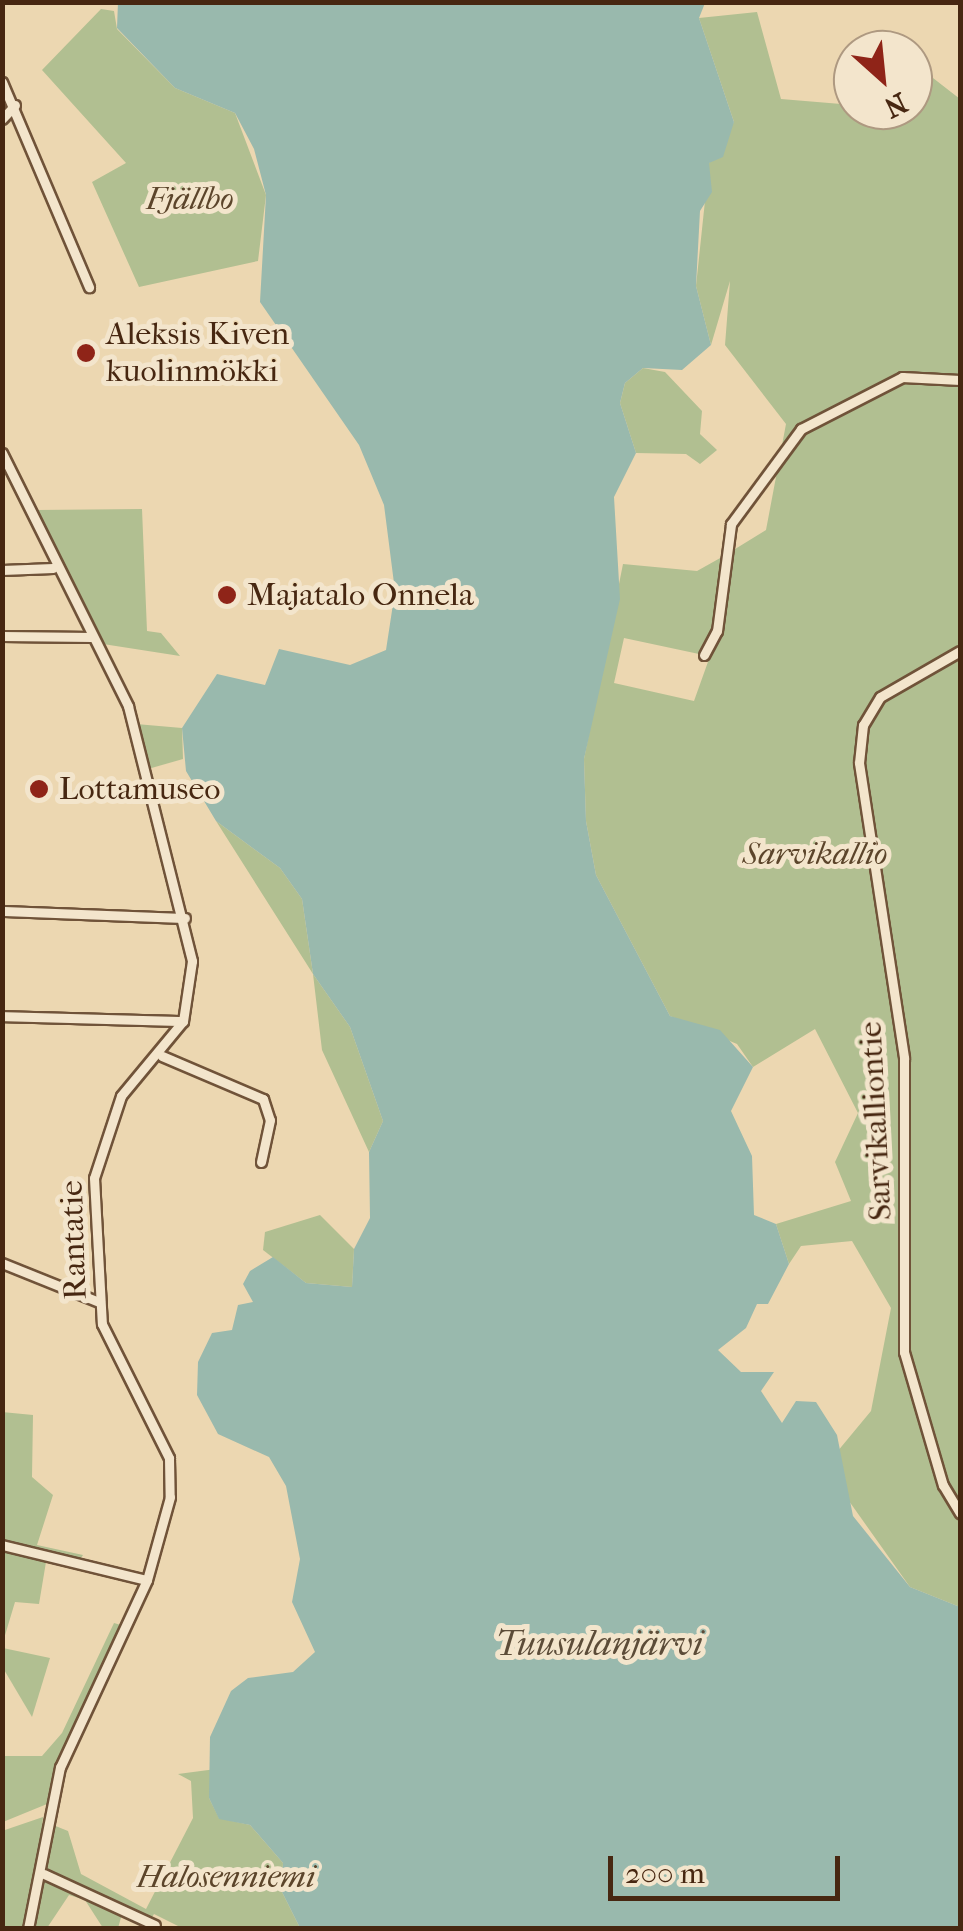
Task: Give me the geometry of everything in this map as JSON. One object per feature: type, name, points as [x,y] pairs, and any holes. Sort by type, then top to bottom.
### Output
[{"type":"street","points":[[2,82],[89,287]]},
{"type":"street","points":[[2,119],[15,105]]},
{"type":"street","points":[[704,656],[717,630],[731,524],[801,429],[902,377],[960,380]]},
{"type":"street","name":"Rantatie","points":[[4,458],[53,568],[92,637],[135,727],[185,918],[192,961],[183,1021],[162,1056],[121,1096],[98,1152],[99,1302],[110,1346],[169,1458],[170,1497],[147,1580],[60,1767],[44,1874],[28,1928]]},
{"type":"street","points":[[2,570],[53,568]]},
{"type":"street","points":[[2,636],[92,637]]},
{"type":"street","name":"Sarvikalliontie","points":[[960,651],[880,697],[863,725],[859,763],[904,1058],[904,1352],[943,1485],[960,1512]]},
{"type":"street","points":[[2,911],[185,918]]},
{"type":"street","points":[[2,1016],[183,1021]]},
{"type":"street","points":[[162,1056],[263,1099],[270,1120],[261,1162]]},
{"type":"street","points":[[2,1263],[99,1302]]},
{"type":"street","points":[[2,1545],[147,1580]]},
{"type":"street","points":[[44,1874],[155,1924]]},
{"type":"green space","name":"Fjällbo","points":[[101,9],[114,11],[117,29],[175,88],[235,113],[266,195],[258,261],[139,287],[92,182],[126,163],[42,70]]},
{"type":"green space","name":"Sarvikallio","points":[[757,12],[781,99],[833,103],[833,130],[933,130],[933,78],[960,99],[960,1607],[910,1587],[844,1494],[837,1452],[871,1411],[891,1308],[852,1241],[801,1246],[789,1264],[776,1224],[851,1201],[835,1162],[858,1113],[815,1029],[753,1067],[737,1044],[670,1016],[596,875],[586,821],[584,759],[623,564],[697,571],[722,557],[715,630],[699,654],[624,638],[614,683],[694,701],[719,631],[727,554],[766,530],[786,424],[725,345],[730,281],[711,345],[696,286],[709,163],[734,122],[699,18]]},
{"type":"green space","points":[[643,368],[665,372],[702,411],[700,434],[717,450],[700,464],[686,454],[636,453],[620,403],[625,383]]},
{"type":"green space","points":[[142,509],[147,631],[161,633],[180,656],[103,644],[36,510]]},
{"type":"green space","points":[[136,724],[182,728],[183,759],[148,769]]},
{"type":"green space","points":[[216,821],[280,868],[302,899],[313,974]]},
{"type":"green space","points":[[313,974],[350,1027],[383,1121],[369,1152],[322,1050]]},
{"type":"green space","points":[[320,1215],[354,1249],[352,1287],[306,1283],[263,1250],[265,1232]]},
{"type":"green space","points":[[2,1412],[33,1415],[32,1477],[53,1495],[37,1545],[83,1555],[74,1569],[46,1562],[39,1604],[15,1602],[3,1642]]},
{"type":"green space","points":[[114,1623],[131,1628],[70,1760],[59,1759],[47,1804],[3,1822],[2,1756],[42,1756],[62,1733]]},
{"type":"green space","points":[[3,1648],[50,1658],[32,1717],[3,1668]]},
{"type":"green space","name":"Halosenniemi","points":[[216,1769],[209,1798],[219,1818],[250,1825],[283,1863],[281,1890],[300,1928],[182,1928],[154,1914],[149,1922],[122,1914],[118,1928],[103,1928],[85,1900],[69,1895],[47,1928],[34,1928],[53,1825],[68,1831],[81,1874],[146,1909],[193,1818],[191,1781],[178,1774]]},
{"type":"green space","points":[[43,1817],[36,1896],[23,1928],[3,1928],[2,1831]]},
{"type":"water","name":"Tuusulanjärvi","points":[[118,2],[705,3],[699,18],[734,122],[723,157],[709,163],[712,192],[700,211],[696,286],[711,345],[682,370],[643,368],[625,383],[620,403],[636,453],[614,497],[620,599],[584,759],[586,821],[596,875],[670,1016],[720,1030],[753,1067],[731,1111],[752,1156],[754,1215],[776,1224],[789,1264],[768,1304],[757,1304],[746,1328],[718,1350],[741,1372],[774,1372],[761,1391],[782,1423],[796,1401],[816,1402],[837,1435],[853,1516],[910,1587],[960,1607],[960,1928],[300,1928],[281,1890],[283,1863],[250,1825],[219,1819],[209,1798],[210,1737],[231,1691],[248,1678],[293,1672],[315,1652],[292,1602],[300,1559],[286,1486],[269,1457],[218,1434],[197,1395],[198,1362],[212,1333],[232,1330],[238,1305],[253,1302],[243,1284],[250,1271],[273,1257],[306,1283],[352,1287],[354,1249],[370,1218],[369,1152],[383,1121],[350,1027],[313,974],[302,899],[280,868],[216,821],[186,771],[182,728],[217,674],[265,685],[279,649],[350,665],[386,650],[395,591],[384,505],[359,445],[260,302],[266,195],[254,149],[235,113],[175,88],[117,28]]},
{"type":"place","name":"Aleksis Kiven kuolinmökki","points":[[86,353]]},
{"type":"place","name":"Majatalo Onnela","points":[[227,595]]},
{"type":"place","name":"Lottamuseo","points":[[39,789]]}]
